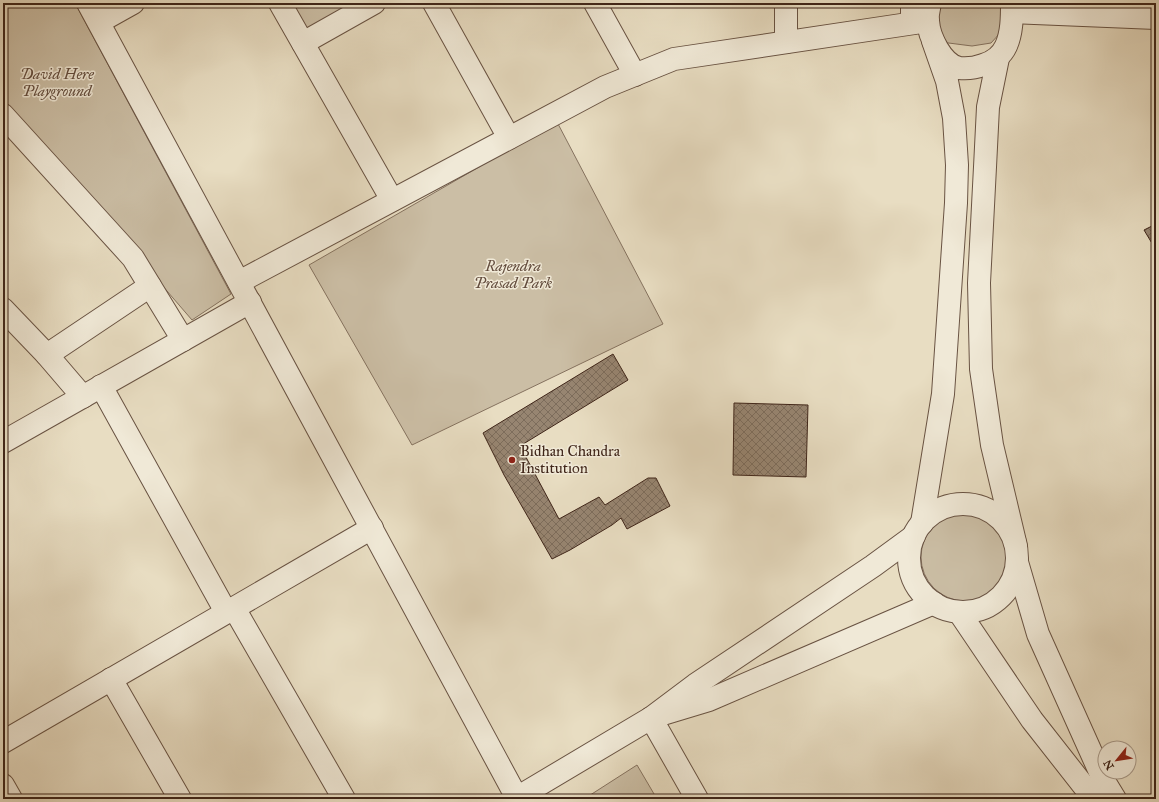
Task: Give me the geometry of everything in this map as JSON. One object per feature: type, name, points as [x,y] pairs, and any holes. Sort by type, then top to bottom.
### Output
[{"type":"street","points":[[88,3],[516,798],[651,718],[695,685],[873,566],[918,530],[933,513],[946,507],[961,504],[976,505],[990,511],[1002,520],[1011,532],[1038,634],[1104,781],[1115,799]]},
{"type":"street","points":[[98,22],[133,3]]},
{"type":"street","points":[[280,3],[392,200]]},
{"type":"street","points":[[303,43],[374,3]]},
{"type":"street","points":[[434,3],[509,138]]},
{"type":"street","points":[[595,3],[635,75]]},
{"type":"street","points":[[786,3],[786,42]]},
{"type":"street","points":[[923,18],[947,81],[954,118],[957,165],[944,394],[918,530],[910,551],[910,566],[914,580],[922,593],[934,603],[946,609],[958,612],[973,611],[986,607],[998,599],[1008,588],[1014,576],[1017,554],[992,446],[981,369],[980,283],[984,167],[988,107],[998,58],[1006,45],[1012,20],[1012,8],[1156,18]]},
{"type":"street","points":[[239,282],[605,87],[674,59],[786,42],[923,18]]},
{"type":"street","points":[[923,18],[943,58],[958,68],[974,68],[986,65],[998,58]]},
{"type":"street","points":[[3,115],[133,258],[184,340]]},
{"type":"street","points":[[47,356],[150,286]]},
{"type":"street","points":[[3,442],[250,302]]},
{"type":"street","points":[[3,309],[83,397]]},
{"type":"street","points":[[101,386],[230,610],[344,799]]},
{"type":"street","points":[[3,742],[372,528]]},
{"type":"street","points":[[651,718],[709,700],[934,603]]},
{"type":"street","points":[[958,612],[1032,720],[1094,799]]},
{"type":"street","points":[[111,679],[180,799]]},
{"type":"street","points":[[651,718],[698,799]]},
{"type":"street","points":[[3,785],[11,799]]},
{"type":"green space","name":"David Here Playground","points":[[3,3],[75,3],[231,294],[192,320],[3,101]]},
{"type":"green space","points":[[288,3],[374,3],[310,40]]},
{"type":"green space","points":[[938,3],[1006,3],[1012,20],[991,43],[972,46],[933,41]]},
{"type":"green space","name":"Rajendra Prasad Park","points":[[557,122],[663,324],[412,445],[309,265]]},
{"type":"green space","points":[[965,513],[982,516],[996,526],[1006,540],[1009,557],[1006,574],[996,588],[982,598],[965,601],[948,598],[934,588],[924,574],[921,557],[924,540],[934,526],[948,516]]},
{"type":"green space","points":[[637,765],[657,799],[584,799]]},
{"type":"building","points":[[1156,224],[1156,250],[1144,230]]},
{"type":"building","name":"Bidhan Chandra Institution","points":[[613,354],[628,380],[520,446],[559,519],[599,497],[605,505],[648,478],[656,478],[670,506],[627,529],[621,518],[570,550],[552,559],[504,475],[483,433]]},
{"type":"building","points":[[734,403],[808,405],[806,477],[733,475]]},
{"type":"place","name":"Bidhan Chandra Institution","points":[[512,460]]}]
